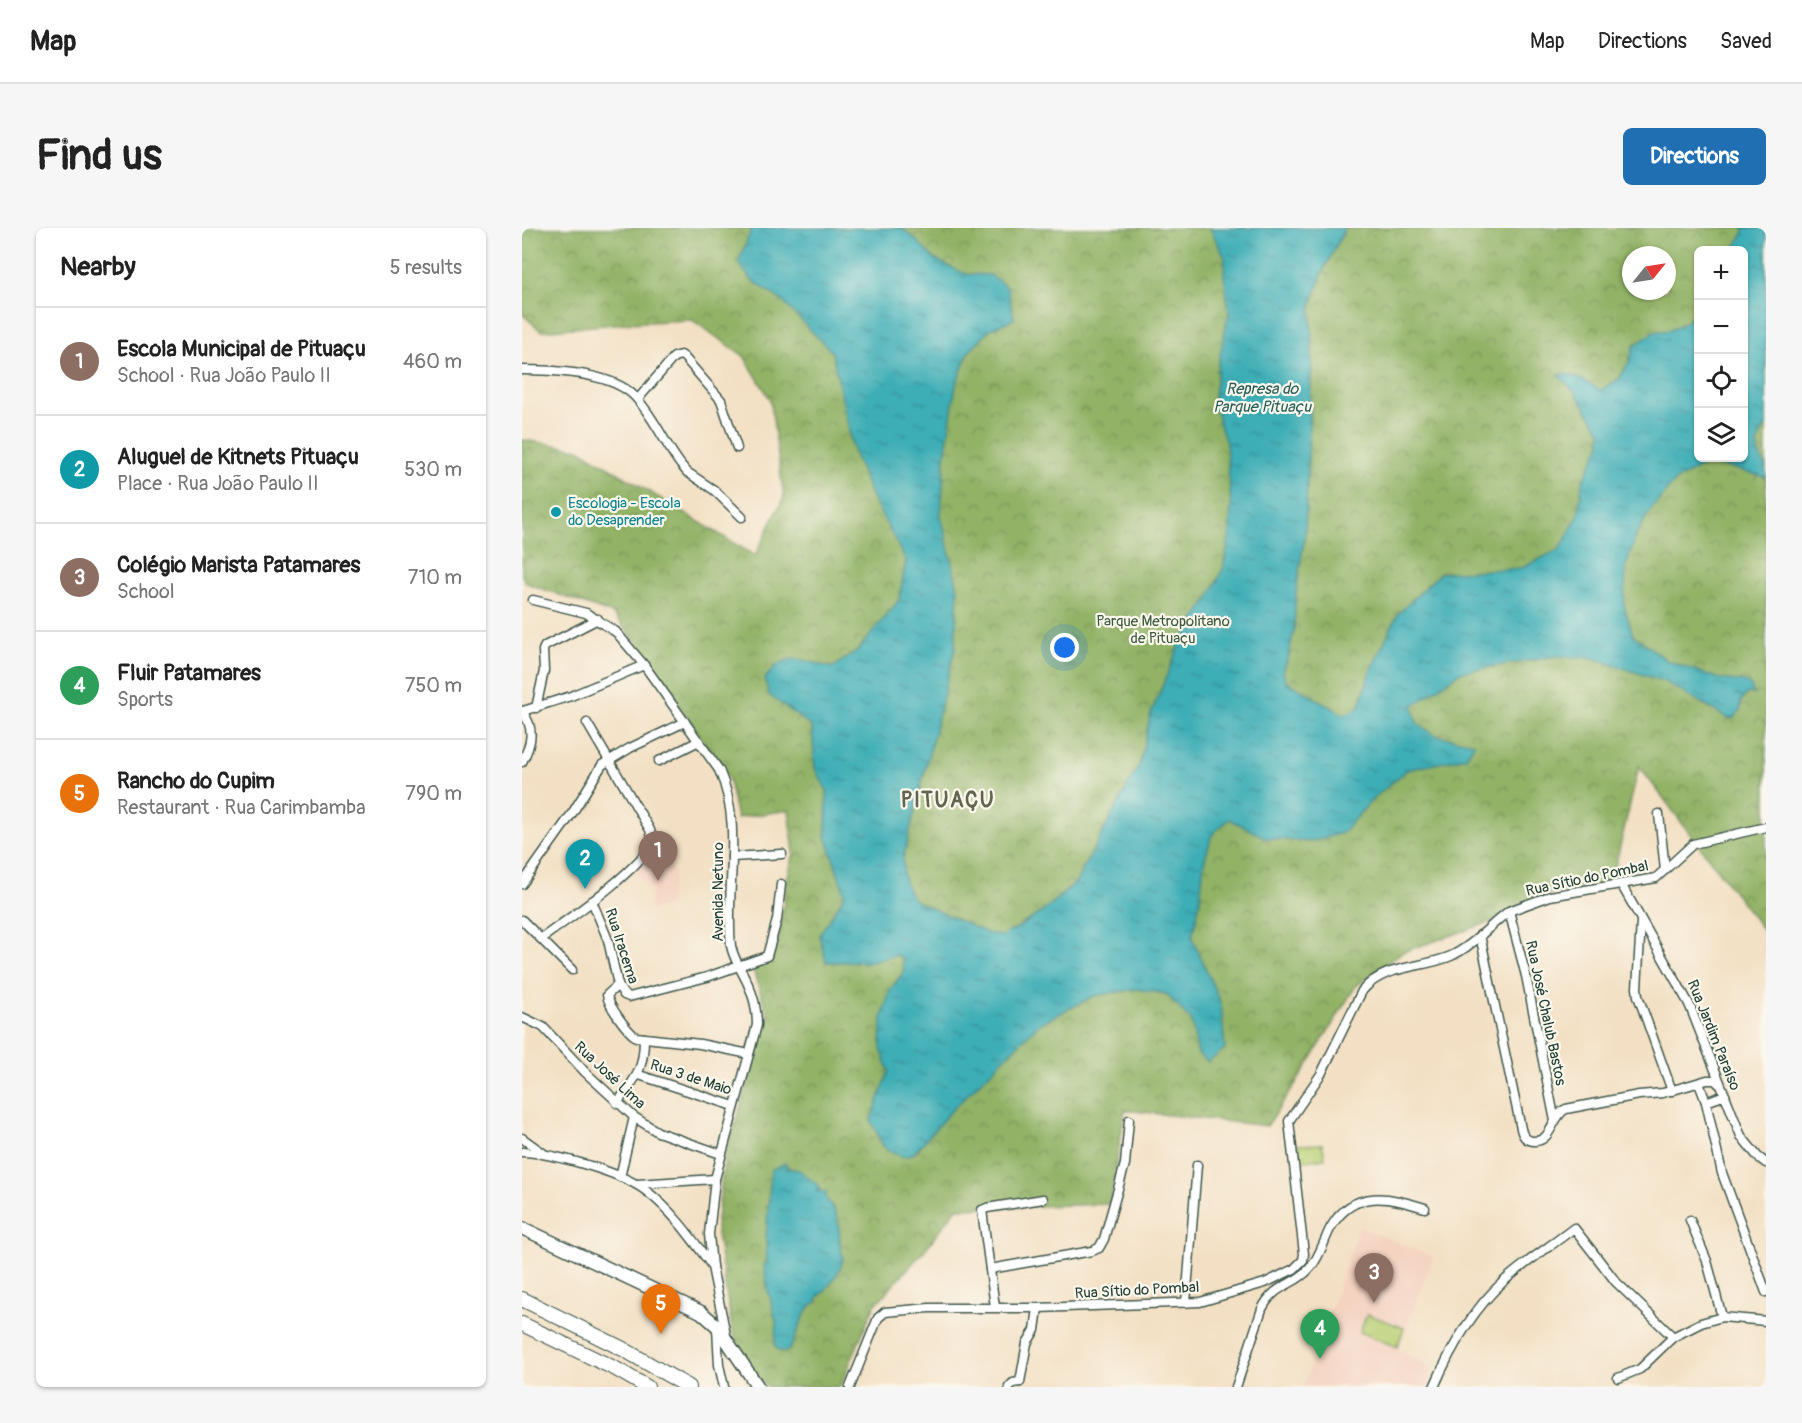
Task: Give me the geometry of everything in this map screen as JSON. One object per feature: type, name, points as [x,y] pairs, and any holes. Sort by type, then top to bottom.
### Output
[{"type":"main road","points":[[522,1299],[616,1345],[689,1387]]},
{"type":"main road","points":[[522,1324],[616,1369],[647,1387]]},
{"type":"street","points":[[638,399],[675,357],[681,355],[721,400],[737,448]]},
{"type":"street","points":[[522,370],[558,371],[586,375],[620,386],[638,399],[681,465],[714,490],[742,517]]},
{"type":"street","name":"Avenida Netuno","points":[[533,600],[576,610],[598,619],[622,638],[699,741],[719,770],[727,789],[732,815],[730,937],[732,953],[747,981],[756,1008],[755,1037],[748,1054],[715,1179],[710,1234],[712,1267],[726,1337]]},
{"type":"street","points":[[536,708],[544,671],[543,650],[545,646],[598,619]]},
{"type":"street","points":[[522,762],[530,744],[531,735],[531,726],[523,711],[588,689],[644,665]]},
{"type":"street","points":[[522,884],[586,793],[599,768],[608,760],[685,722]]},
{"type":"street","points":[[542,938],[592,901],[639,860],[653,840],[650,830],[587,723]]},
{"type":"street","points":[[659,761],[699,741]]},
{"type":"street","points":[[1659,814],[1665,870]]},
{"type":"street","name":"Rua Sítio do Pombal","points":[[850,1387],[878,1318],[882,1314],[929,1308],[1038,1308],[1186,1303],[1209,1300],[1265,1283],[1300,1265],[1304,1254],[1288,1128],[1291,1116],[1321,1074],[1362,991],[1368,984],[1384,973],[1450,956],[1464,948],[1509,911],[1550,896],[1656,878],[1694,844],[1766,826]]},
{"type":"street","points":[[732,857],[782,854]]},
{"type":"street","points":[[737,966],[764,958],[769,952],[777,920],[781,884]]},
{"type":"street","name":"Rua Jardim Paraíso","points":[[1621,884],[1689,1004],[1741,1137],[1766,1163]]},
{"type":"street","name":"Rua Iracema","points":[[592,901],[608,940],[618,985],[624,995],[629,997],[707,977],[737,966]]},
{"type":"street","name":"Rua José Chalub Bastos","points":[[1509,911],[1526,976],[1555,1121]]},
{"type":"street","points":[[1641,919],[1637,988],[1672,1091]]},
{"type":"street","points":[[522,920],[572,970]]},
{"type":"street","points":[[1480,935],[1522,1134],[1531,1141],[1537,1141],[1547,1135],[1562,1111],[1566,1109],[1672,1091],[1711,1079],[1719,1084]]},
{"type":"street","points":[[618,985],[608,995],[609,1004],[631,1034],[748,1054]]},
{"type":"street","name":"Rua José Lima","points":[[522,1017],[543,1027],[617,1103],[634,1117],[658,1131],[721,1155]]},
{"type":"street","points":[[617,1103],[639,1074],[644,1053],[640,1037]]},
{"type":"street","name":"Rua 3 de Maio","points":[[639,1074],[734,1106]]},
{"type":"street","points":[[1699,1083],[1706,1102],[1722,1173],[1766,1292]]},
{"type":"street","points":[[1706,1102],[1725,1095]]},
{"type":"street","points":[[620,1177],[634,1117]]},
{"type":"street","points":[[990,1269],[1099,1248],[1104,1239],[1124,1170],[1129,1120]]},
{"type":"street","points":[[522,1138],[543,1153]]},
{"type":"street","points":[[522,1152],[543,1153],[637,1184],[663,1206],[712,1267]]},
{"type":"street","points":[[1186,1303],[1197,1165]]},
{"type":"street","points":[[637,1184],[715,1179]]},
{"type":"street","points":[[1236,1387],[1267,1299],[1308,1270],[1331,1227],[1344,1210],[1365,1199],[1377,1197],[1425,1208]]},
{"type":"street","points":[[994,1307],[982,1210],[1043,1199]]},
{"type":"street","points":[[1690,1220],[1707,1261],[1722,1317]]},
{"type":"street","points":[[522,1228],[710,1318],[726,1337],[758,1387]]},
{"type":"street","points":[[1434,1387],[1450,1355],[1488,1298],[1503,1282],[1574,1228],[1616,1282],[1673,1336]]},
{"type":"street","points":[[1009,1387],[1012,1383],[1022,1384],[1028,1343],[1035,1330],[1038,1308]]},
{"type":"street","points":[[1618,1378],[1645,1365],[1673,1336],[1701,1323],[1722,1317],[1766,1321]]},
{"type":"street","points":[[717,1326],[719,1365],[724,1387]]},
{"type":"shaded area","points":[[649,854],[675,872],[668,906],[650,910],[651,889],[632,871]]},
{"type":"shaded area","points":[[1359,1227],[1434,1257],[1398,1349],[1434,1371],[1429,1387],[1303,1387]]},
{"type":"green space","name":"Parque Metropolitano de Pituaçu","points":[[522,228],[1766,228],[1766,934],[1639,766],[1611,884],[1549,894],[1491,922],[1402,952],[1355,987],[1267,1126],[1125,1110],[1110,1204],[957,1208],[923,1252],[874,1306],[840,1387],[767,1387],[758,1377],[733,1334],[716,1228],[725,1155],[769,1017],[750,962],[768,958],[777,949],[787,880],[794,853],[789,810],[737,818],[728,777],[634,639],[613,614],[526,583],[522,576],[522,440],[579,449],[755,556],[784,497],[770,399],[744,356],[692,320],[625,323],[541,331],[522,314]]},
{"type":"green space","points":[[1322,1144],[1325,1158],[1300,1162],[1297,1145]]},
{"type":"green space","points":[[1367,1314],[1404,1328],[1397,1347],[1360,1332]]},
{"type":"water","name":"Represa do Parque Pituaçu","points":[[752,228],[901,228],[934,259],[965,274],[990,275],[1007,287],[1014,319],[990,329],[968,353],[956,385],[945,456],[941,515],[958,589],[955,649],[903,859],[907,889],[913,898],[987,933],[1002,936],[1017,928],[1042,912],[1076,882],[1140,763],[1150,716],[1181,641],[1208,599],[1223,569],[1229,540],[1231,505],[1226,444],[1213,403],[1229,312],[1224,275],[1225,258],[1210,228],[1345,228],[1322,274],[1311,306],[1312,356],[1305,535],[1296,592],[1294,630],[1283,672],[1286,681],[1343,714],[1355,710],[1360,705],[1371,669],[1398,614],[1440,573],[1522,568],[1560,549],[1578,516],[1582,483],[1601,444],[1601,431],[1575,392],[1558,375],[1575,376],[1601,390],[1619,379],[1629,362],[1634,346],[1654,332],[1671,330],[1687,321],[1694,313],[1694,462],[1748,462],[1748,246],[1736,246],[1744,228],[1766,228],[1766,425],[1757,449],[1763,461],[1766,477],[1726,467],[1704,465],[1675,481],[1650,511],[1637,533],[1626,566],[1624,606],[1633,635],[1668,661],[1720,679],[1745,682],[1750,685],[1754,694],[1748,693],[1741,701],[1740,710],[1735,717],[1729,719],[1665,682],[1593,658],[1557,656],[1461,672],[1413,706],[1417,723],[1434,735],[1475,743],[1466,757],[1407,770],[1373,799],[1342,833],[1310,842],[1266,838],[1229,819],[1212,835],[1204,862],[1200,902],[1192,937],[1221,1004],[1225,1049],[1208,1062],[1198,1054],[1191,1020],[1166,994],[1136,989],[1094,996],[1039,1024],[952,1110],[914,1153],[904,1157],[894,1153],[883,1146],[871,1120],[889,1071],[881,1049],[882,1018],[890,990],[904,971],[902,958],[896,955],[872,962],[826,962],[819,935],[845,895],[826,836],[827,791],[815,769],[812,727],[769,695],[765,679],[772,670],[787,660],[803,660],[832,668],[858,650],[899,600],[906,561],[872,497],[854,454],[832,352],[781,300],[752,280],[738,263]]},
{"type":"water","points":[[785,1163],[788,1168],[799,1170],[820,1187],[817,1192],[827,1193],[825,1197],[834,1209],[838,1220],[843,1259],[833,1280],[808,1310],[792,1346],[788,1351],[783,1352],[775,1345],[776,1321],[764,1265],[767,1261],[766,1237],[771,1170]]},
{"type":"place","name":"Escologia - Escola do Desaprender","points":[[556,512]]},
{"type":"place","name":"Escola Municipal de Pituaçu","points":[[658,881]]},
{"type":"place","name":"Aluguel de Kitnets Pituaçu","points":[[585,889]]},
{"type":"place","name":"Colégio Marista Patamares","points":[[1374,1303]]},
{"type":"place","name":"Rancho do Cupim","points":[[661,1334]]},
{"type":"place","name":"Fluir Patamares","points":[[1320,1359]]},
{"type":"district","name":"PITUAÇU","points":[[948,800]]}]
